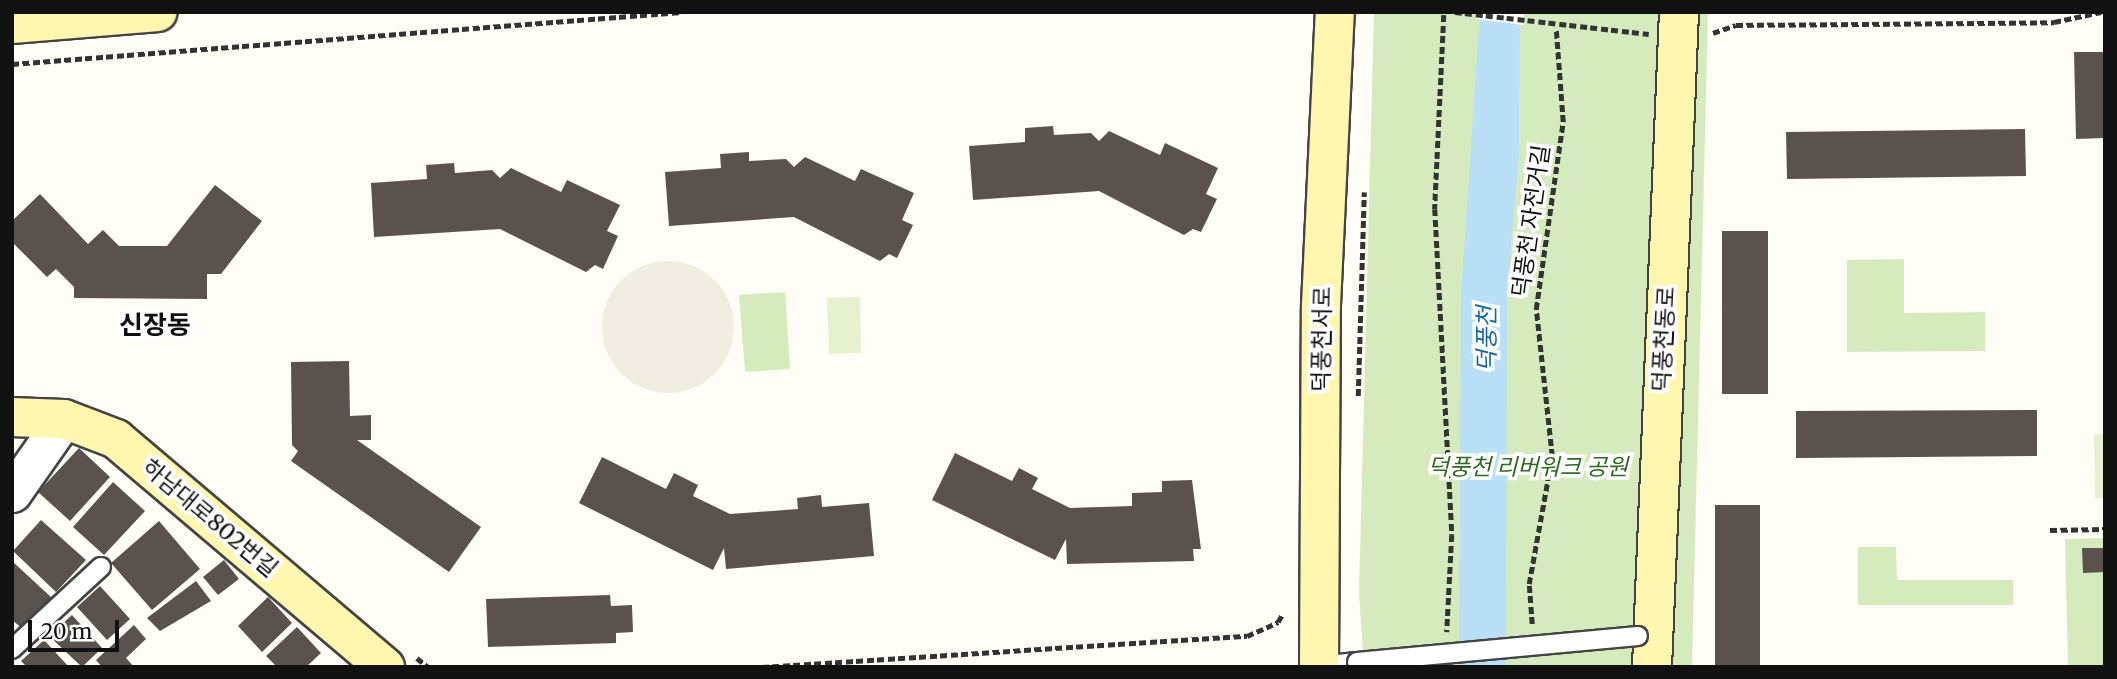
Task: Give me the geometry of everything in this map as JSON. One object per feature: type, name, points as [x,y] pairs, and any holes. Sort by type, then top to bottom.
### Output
[{"type":"street","points":[[12,24],[158,12]]},
{"type":"street","name":"덕풍천서로","points":[[1312,666],[1321,305],[1335,12]]},
{"type":"street","name":"덕풍천동로","points":[[1647,646],[1664,23]]},
{"type":"street","name":"하남대로802번길","points":[[12,417],[64,419],[116,439],[385,667]]},
{"type":"street","points":[[12,493],[64,419]]},
{"type":"lane","points":[[12,649],[101,566]]},
{"type":"lane","points":[[1312,666],[1647,646]]},
{"type":"path","points":[[12,64],[682,12]]},
{"type":"path","points":[[1455,12],[1664,23]]},
{"type":"path","points":[[1709,35],[1736,25],[2054,22],[2101,12]]},
{"type":"path","points":[[1444,15],[1435,209],[1452,535],[1446,640]]},
{"type":"path","name":"덕풍천 자전거길","points":[[1534,639],[1530,584],[1552,456],[1536,309],[1563,122],[1556,29]]},
{"type":"path","points":[[1357,409],[1364,186]]},
{"type":"path","points":[[2050,530],[2105,529]]},
{"type":"path","points":[[762,667],[1252,634],[1278,622],[1287,605]]},
{"type":"green space","name":"덕풍천 리버워크 공원","points":[[1374,12],[1708,12],[1692,667],[1364,667],[1359,593]]},
{"type":"green space","points":[[1904,259],[1904,313],[1985,312],[1985,351],[1847,352],[1847,260]]},
{"type":"green space","points":[[785,292],[790,369],[745,372],[739,295]]},
{"type":"green space","points":[[860,297],[861,353],[829,354],[827,298]]},
{"type":"green space","points":[[2094,434],[2105,434],[2105,498],[2095,498]]},
{"type":"green space","points":[[2105,538],[2105,667],[2068,667],[2065,539]]},
{"type":"green space","points":[[1858,547],[1896,547],[1897,580],[2013,580],[2013,605],[1858,605]]},
{"type":"shaded area","points":[[668,261],[693,266],[715,280],[729,302],[734,327],[729,352],[715,374],[693,388],[668,393],[643,388],[621,374],[607,352],[602,327],[607,302],[621,280],[643,266]]},
{"type":"water","name":"덕풍천","points":[[1480,12],[1520,12],[1519,153],[1507,294],[1506,667],[1459,667],[1461,294]]},
{"type":"pier","points":[[1476,12],[1524,12],[1524,25],[1476,19]]},
{"type":"building","points":[[2074,52],[2105,52],[2105,138],[2076,139]]},
{"type":"building","points":[[1053,126],[1054,135],[1091,133],[1099,141],[1109,131],[1160,155],[1165,143],[1218,168],[1206,194],[1217,199],[1201,232],[1193,229],[1184,235],[1099,191],[973,200],[969,146],[1025,142],[1025,128]]},
{"type":"building","points":[[2025,129],[2026,176],[1787,179],[1786,132]]},
{"type":"building","points":[[749,152],[749,161],[786,159],[794,167],[805,157],[855,181],[861,169],[914,193],[902,220],[913,225],[897,258],[889,254],[880,261],[794,217],[669,226],[665,172],[721,168],[720,154]]},
{"type":"building","points":[[454,163],[455,173],[492,170],[500,178],[511,168],[561,192],[567,180],[620,205],[607,231],[618,236],[603,269],[595,265],[586,272],[500,229],[374,237],[371,183],[427,179],[426,165]]},
{"type":"building","points":[[215,185],[262,221],[221,274],[207,274],[207,299],[74,298],[74,287],[56,269],[47,277],[12,242],[12,221],[40,194],[88,244],[103,230],[119,246],[167,246]]},
{"type":"building","points":[[1722,231],[1768,231],[1768,394],[1722,394]]},
{"type":"building","points":[[349,361],[350,416],[371,415],[371,440],[357,440],[481,527],[449,572],[291,461],[298,451],[292,445],[291,362]]},
{"type":"building","points":[[2037,410],[2037,456],[1796,458],[1796,411]]},
{"type":"building","points":[[79,448],[110,477],[70,521],[38,492]]},
{"type":"building","points":[[955,453],[1012,481],[1019,468],[1038,478],[1032,489],[1070,508],[1132,506],[1132,493],[1162,492],[1162,481],[1192,480],[1201,549],[1193,549],[1194,561],[1067,564],[1066,539],[1055,560],[932,500]]},
{"type":"building","points":[[602,457],[666,489],[674,473],[698,485],[693,496],[730,514],[798,509],[797,498],[821,495],[822,507],[869,503],[874,556],[726,569],[724,548],[713,570],[579,503]]},
{"type":"building","points":[[113,482],[145,511],[104,555],[73,527]]},
{"type":"building","points":[[1715,505],[1760,505],[1760,667],[1715,667]]},
{"type":"building","points":[[41,520],[86,560],[56,592],[13,551]]},
{"type":"building","points":[[159,521],[200,569],[152,610],[111,563]]},
{"type":"building","points":[[2082,548],[2105,548],[2105,572],[2083,573]]},
{"type":"building","points":[[224,560],[239,579],[218,595],[203,577]]},
{"type":"building","points":[[12,561],[52,598],[23,629],[12,620]]},
{"type":"building","points":[[196,581],[211,601],[160,631],[147,618]]},
{"type":"building","points":[[100,586],[130,619],[107,640],[77,607]]},
{"type":"building","points":[[610,595],[611,606],[632,605],[633,632],[616,633],[616,643],[488,647],[486,599]]},
{"type":"building","points":[[268,597],[292,623],[262,652],[238,626]]},
{"type":"building","points":[[72,615],[102,648],[82,667],[49,636]]},
{"type":"building","points":[[134,625],[146,639],[126,658],[134,667],[102,667],[96,660]]},
{"type":"building","points":[[297,627],[321,653],[306,667],[277,667],[266,656]]},
{"type":"building","points":[[44,640],[69,667],[27,667],[21,661]]},
{"type":"district","name":"신장동","points":[[155,325]]}]
